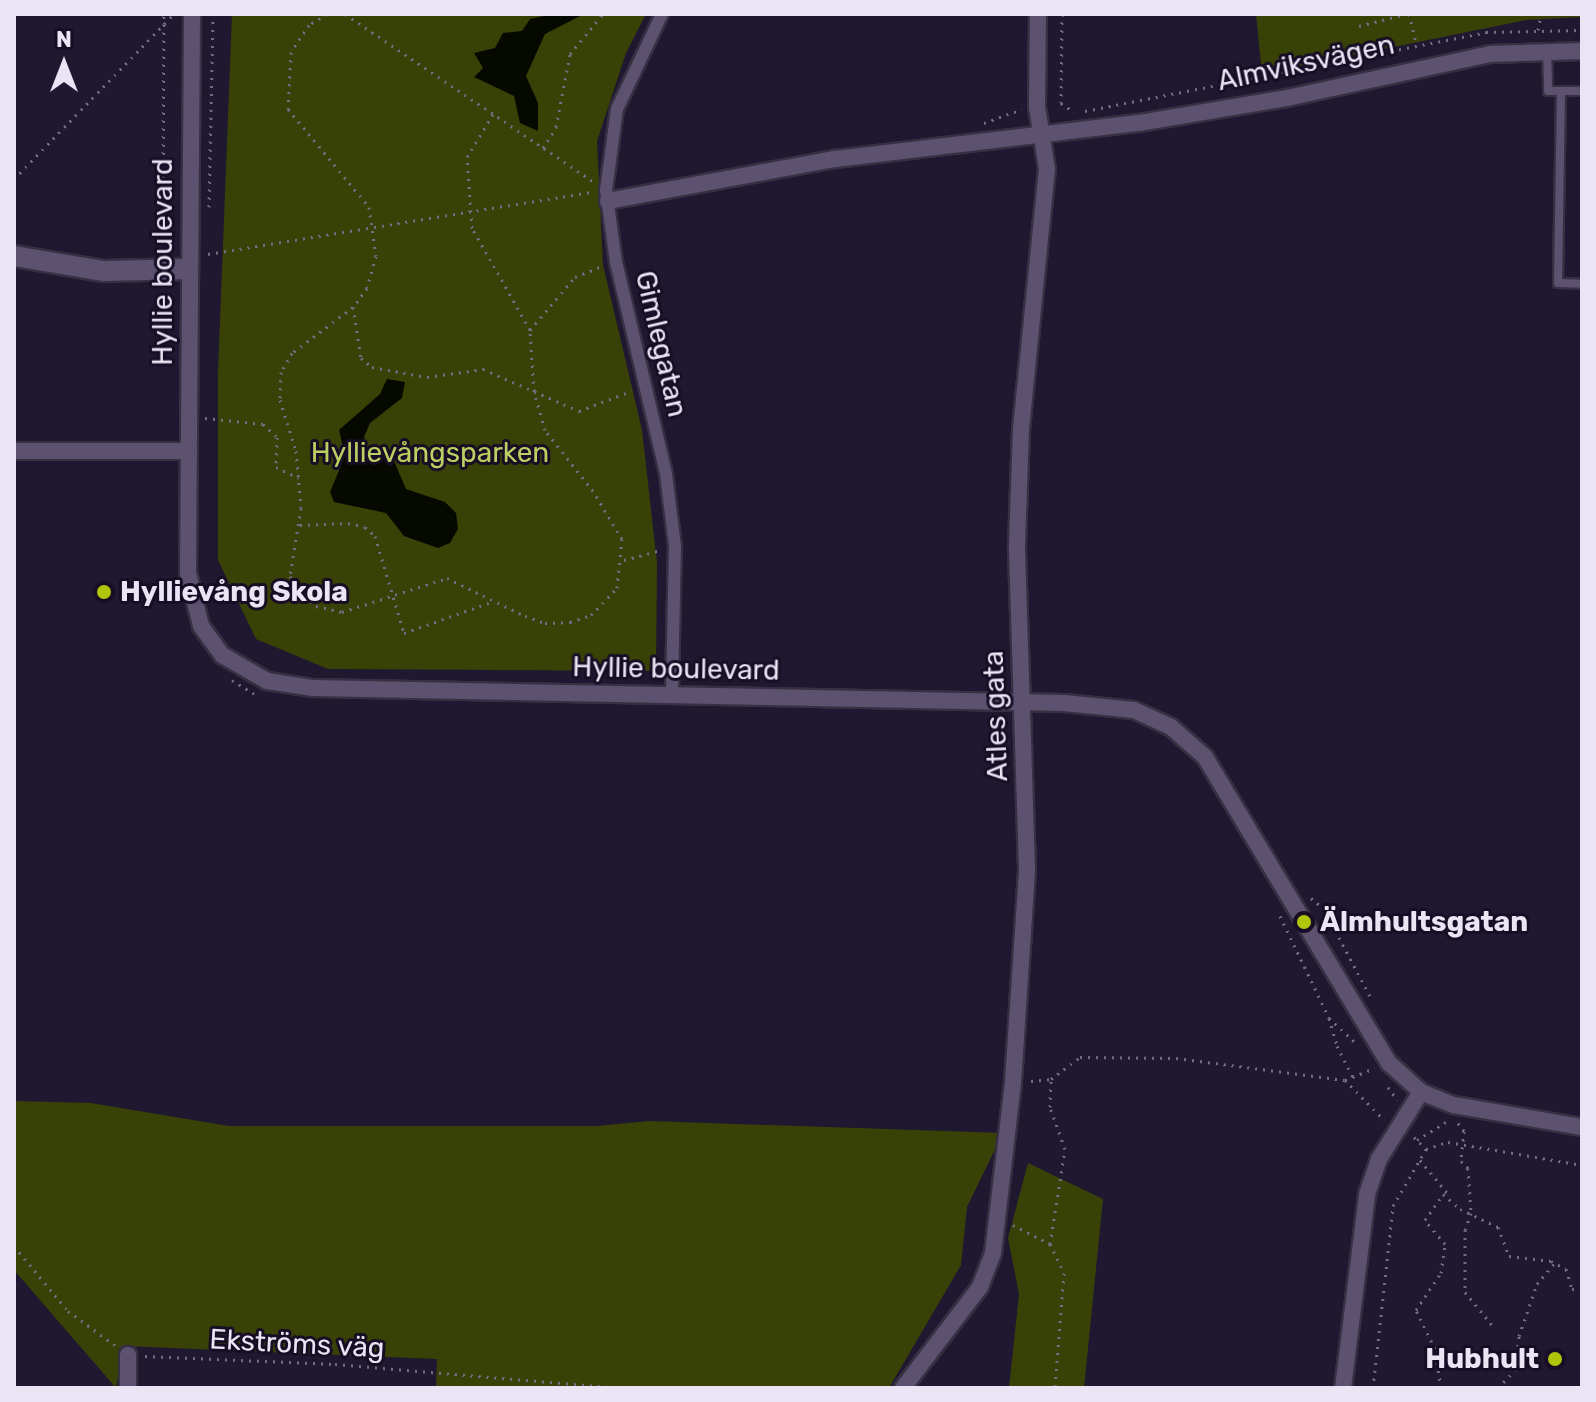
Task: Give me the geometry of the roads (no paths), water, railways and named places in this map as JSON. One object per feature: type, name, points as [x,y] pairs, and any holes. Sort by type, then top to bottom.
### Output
[{"type":"street","name":"Hyllie boulevard","points":[[192,14],[190,589],[201,626],[232,662],[267,681],[313,688],[1021,702],[1134,710],[1187,738],[1223,782],[1382,1066],[1421,1092],[1480,1112],[1582,1127]]},
{"type":"street","name":"Gimlegatan","points":[[662,14],[617,109],[607,196],[616,262],[646,381],[675,546],[672,695]]},
{"type":"street","name":"Atles gata","points":[[903,1388],[980,1287],[998,1222],[1013,1082],[1027,869],[1021,702],[1020,461],[1047,169],[1037,107],[1038,14]]},
{"type":"street","name":"Almviksvägen","points":[[607,196],[835,159],[1042,135],[1287,98],[1490,54],[1582,51]]},
{"type":"street","points":[[14,256],[104,271],[193,264]]},
{"type":"street","points":[[14,451],[189,451]]},
{"type":"street","points":[[1343,1388],[1362,1218],[1379,1159],[1421,1092]]},
{"type":"street","points":[[128,1355],[128,1388]]},
{"type":"lane","points":[[1547,52],[1548,91],[1582,91]]},
{"type":"lane","points":[[1561,91],[1558,283],[1582,284]]},
{"type":"place","name":"Hyllievång Skola","points":[[104,592]]},
{"type":"place","name":"Älmhultsgatan","points":[[1304,922]]},
{"type":"place","name":"Hubhult","points":[[1555,1359]]},
{"type":"park label","name":"Hyllievångsparken","points":[[430,453]]}]
